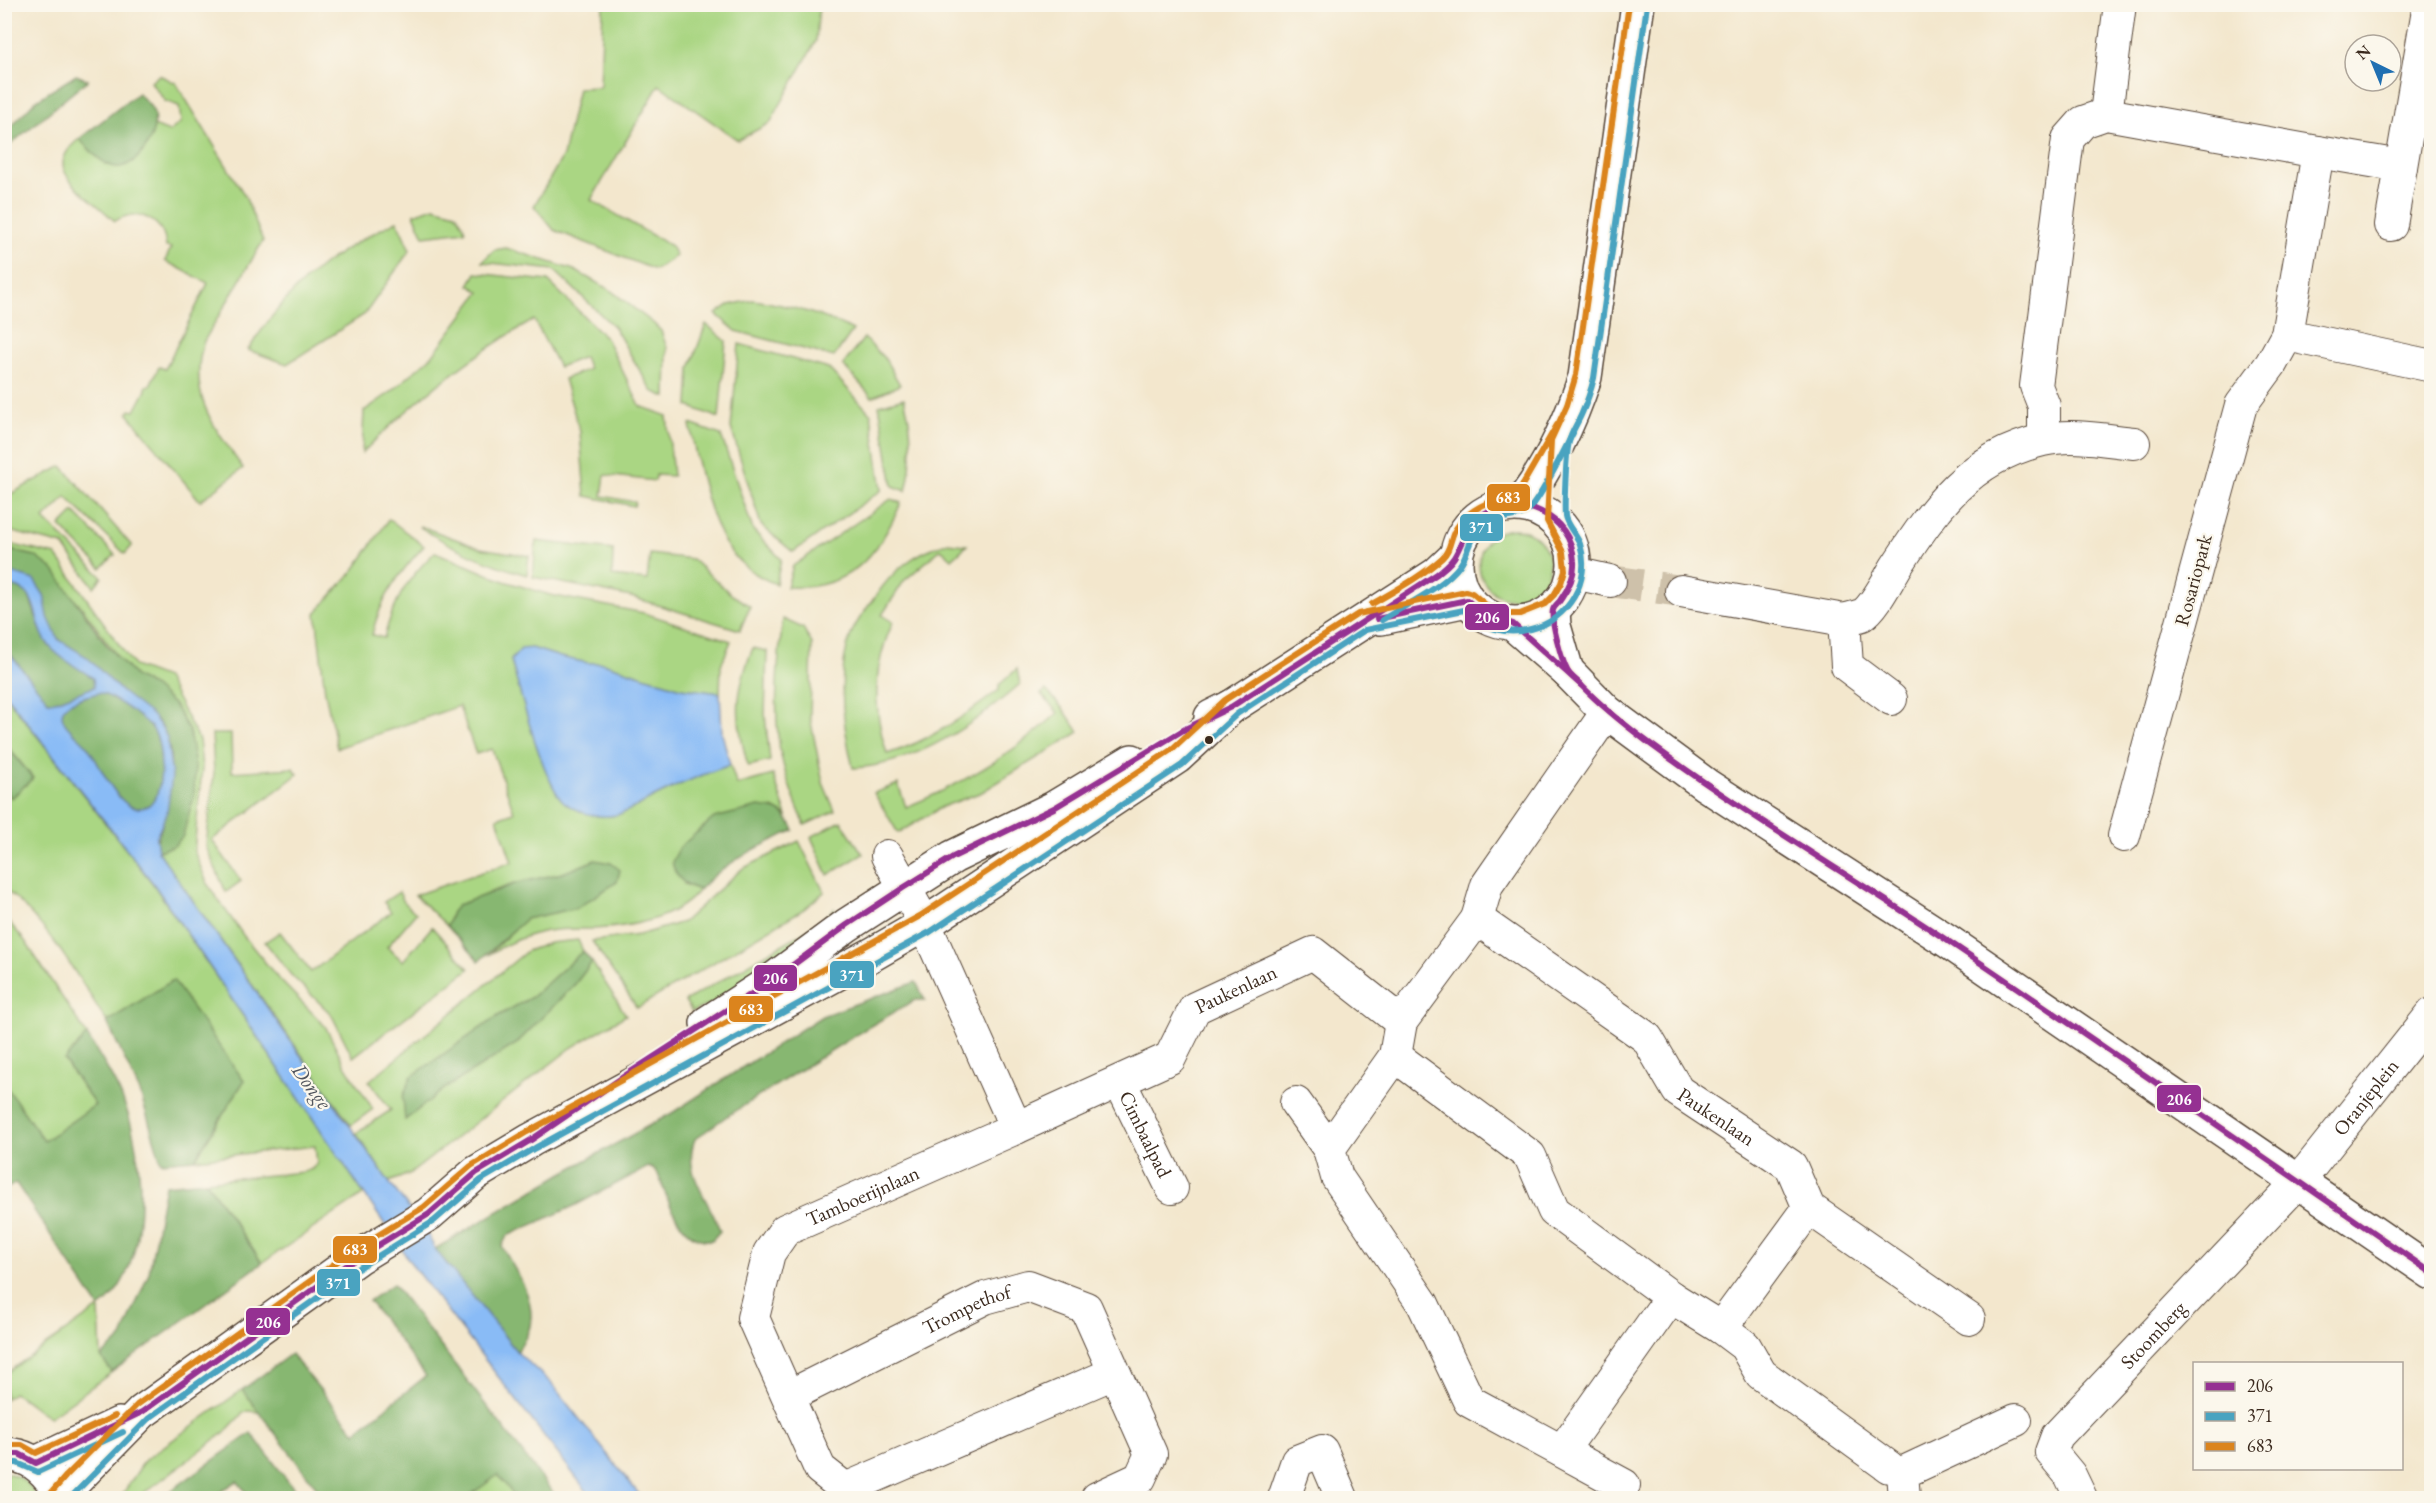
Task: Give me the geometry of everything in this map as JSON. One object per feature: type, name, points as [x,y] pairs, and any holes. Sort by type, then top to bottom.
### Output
[{"type":"main road","points":[[1521,504],[1560,441],[1575,408],[1585,377],[1638,4]]},
{"type":"main road","points":[[1556,521],[1560,441]]},
{"type":"main road","points":[[1521,504],[1540,510],[1556,521],[1568,536],[1574,554],[1574,573],[1566,594],[1553,610],[1534,621],[1513,624],[1487,617],[1467,600],[1457,580],[1455,557],[1462,536],[1477,518],[1498,507],[1521,504]]},
{"type":"main road","points":[[36,1463],[142,1412],[357,1258],[429,1214],[476,1173],[531,1140],[770,982],[847,925],[903,888],[953,857],[1054,808],[1185,729],[1231,707],[1437,574],[1455,557]]},
{"type":"main road","points":[[1362,622],[1467,600]]},
{"type":"main road","points":[[1553,610],[1554,626],[1567,671]]},
{"type":"main road","points":[[1513,624],[1567,671],[1607,712],[1706,785],[1946,940],[2432,1273]]},
{"type":"main road","points":[[531,1140],[783,1004],[925,924],[1177,757],[1231,707]]},
{"type":"main road","points":[[4,1454],[19,1454],[36,1463],[49,1476],[59,1498],[142,1412]]},
{"type":"street","points":[[2106,114],[2120,4]]},
{"type":"street","points":[[2391,225],[2429,4]]},
{"type":"street","points":[[2044,440],[2044,406],[2036,386],[2068,139],[2083,122],[2106,114],[2402,166]]},
{"type":"street","name":"Rosariopark","points":[[2124,836],[2241,405],[2271,364],[2288,335],[2318,152]]},
{"type":"street","points":[[2288,335],[2432,366]]},
{"type":"street","points":[[1681,591],[1844,620],[1863,614],[1877,598],[1928,517],[1967,477],[1991,461],[2016,449],[2044,440],[2078,437],[2134,443]]},
{"type":"street","points":[[1574,573],[1610,580]]},
{"type":"street","points":[[1844,620],[1847,666],[1891,699]]},
{"type":"street","points":[[1329,1149],[1395,1056],[1401,1022],[1478,919],[1487,885],[1607,712]]},
{"type":"street","points":[[887,856],[925,924],[1016,1128]]},
{"type":"street","name":"Paukenlaan","points":[[1478,919],[1647,1038],[1678,1091],[1791,1166],[1809,1208]]},
{"type":"street","name":"Paukenlaan","points":[[1016,1128],[1170,1059],[1195,1008],[1313,953],[1401,1022]]},
{"type":"street","name":"Oranjeplein","points":[[2300,1181],[2432,1014]]},
{"type":"street","points":[[1395,1056],[1530,1156],[1554,1211],[1671,1297],[1745,1346],[1761,1374],[1889,1467]]},
{"type":"street","name":"Cimbaalpad","points":[[1120,1082],[1172,1188]]},
{"type":"street","points":[[1296,1103],[1329,1149],[1337,1177],[1423,1304],[1468,1401],[1624,1485]]},
{"type":"street","name":"Tamboerijnlaan","points":[[850,1494],[820,1469],[753,1318],[769,1253],[786,1230],[1016,1128]]},
{"type":"street","name":"Stoomberg","points":[[2082,1498],[2070,1475],[2051,1452],[2057,1436],[2079,1410],[2300,1181]]},
{"type":"street","points":[[1721,1328],[1809,1208],[1969,1319]]},
{"type":"street","name":"Trompethof","points":[[789,1396],[985,1298],[1028,1286],[1086,1308],[1151,1454],[1140,1478],[1097,1498]]},
{"type":"street","points":[[1562,1451],[1671,1297]]},
{"type":"street","points":[[850,1494],[1114,1373]]},
{"type":"street","points":[[1904,1498],[1902,1473],[2016,1420]]},
{"type":"street","points":[[1284,1498],[1297,1461],[1322,1451],[1342,1498]]},
{"type":"green space","points":[[603,5],[819,5],[816,41],[770,123],[738,140],[659,85],[591,200],[671,246],[676,256],[655,270],[554,230],[534,206],[563,156],[578,88],[600,87]]},
{"type":"green space","points":[[76,75],[88,80],[5,149],[5,133],[35,101]]},
{"type":"green space","points":[[159,75],[176,83],[245,196],[263,241],[204,341],[200,360],[199,378],[206,409],[213,424],[243,468],[200,501],[128,414],[130,410],[135,411],[146,386],[150,385],[159,367],[165,369],[208,283],[165,261],[171,248],[166,247],[161,230],[155,223],[133,215],[115,221],[78,189],[67,175],[63,162],[70,147],[79,139],[107,164],[148,141],[154,126],[169,132],[181,122],[179,106],[165,101],[151,82]]},
{"type":"green space","points":[[138,93],[153,111],[155,119],[151,138],[132,162],[124,166],[111,166],[101,160],[79,139]]},
{"type":"green space","points":[[434,207],[456,213],[465,231],[424,236],[414,214]]},
{"type":"green space","points":[[397,221],[410,250],[365,314],[287,364],[248,350],[280,306],[312,274],[350,246]]},
{"type":"green space","points":[[506,248],[574,270],[610,290],[653,323],[661,331],[667,348],[666,397],[652,391],[614,327],[554,270],[482,262],[494,250]]},
{"type":"green space","points":[[476,273],[548,281],[606,338],[640,406],[667,416],[673,476],[656,475],[655,481],[605,475],[602,496],[635,502],[634,506],[585,496],[580,432],[564,379],[589,369],[584,357],[559,367],[534,320],[488,348],[444,380],[362,453],[364,411],[391,392],[432,356],[480,292],[469,285]]},
{"type":"green space","points":[[753,300],[804,311],[853,330],[834,357],[736,331],[716,314],[729,305]]},
{"type":"green space","points":[[706,324],[726,341],[719,418],[688,406],[690,368]]},
{"type":"green space","points":[[864,338],[885,359],[900,385],[872,397],[843,365]]},
{"type":"green space","points":[[739,344],[829,369],[871,414],[882,490],[793,552],[761,525],[731,428]]},
{"type":"green space","points":[[904,398],[911,444],[906,491],[893,486],[879,405]]},
{"type":"green space","points":[[690,424],[721,435],[753,530],[781,559],[776,584],[746,567],[723,540],[704,491]]},
{"type":"green space","points":[[62,466],[132,546],[125,554],[66,497],[44,519],[102,577],[94,587],[63,545],[5,530],[5,497]]},
{"type":"green space","points":[[891,499],[901,503],[892,522],[871,554],[859,566],[828,583],[809,587],[787,587],[793,566]]},
{"type":"green space","points":[[74,512],[115,555],[101,568],[60,526]]},
{"type":"green space","points":[[389,519],[424,546],[406,566],[385,598],[372,635],[384,638],[397,601],[409,581],[435,552],[504,581],[550,595],[644,613],[731,641],[721,665],[720,693],[681,688],[603,663],[588,663],[532,648],[511,660],[526,713],[548,776],[564,802],[589,814],[616,815],[687,781],[730,765],[737,785],[773,775],[787,816],[773,808],[684,884],[699,890],[689,900],[665,915],[651,920],[608,928],[559,929],[539,933],[516,940],[488,955],[526,918],[577,908],[595,860],[563,873],[517,883],[491,892],[452,912],[447,926],[415,895],[512,862],[497,818],[514,812],[492,749],[476,754],[459,706],[337,748],[325,692],[316,613],[354,570]]},
{"type":"green space","points":[[420,526],[480,548],[529,556],[527,575],[472,555]]},
{"type":"green space","points":[[1514,529],[1533,535],[1543,545],[1549,564],[1543,583],[1533,593],[1514,599],[1495,593],[1485,583],[1479,564],[1485,545],[1495,535]]},
{"type":"green space","points":[[536,541],[613,550],[612,576],[647,580],[650,554],[692,559],[732,595],[750,606],[740,630],[631,597],[533,577]]},
{"type":"green space","points":[[5,543],[56,555],[134,666],[166,678],[199,740],[202,768],[194,851],[208,885],[243,935],[277,977],[325,1026],[346,1067],[373,1109],[351,1125],[158,851],[177,841],[186,822],[189,731],[175,706],[154,687],[136,677],[122,663],[81,606],[35,556],[5,549]]},
{"type":"green space","points":[[947,543],[967,545],[952,559],[941,549],[904,581],[882,615],[893,622],[886,638],[878,671],[877,687],[879,720],[887,754],[917,743],[959,719],[999,690],[999,685],[1017,669],[1020,684],[964,728],[943,740],[899,759],[853,768],[842,700],[844,665],[852,632],[882,587],[897,570],[925,551]]},
{"type":"green space","points":[[5,549],[35,556],[53,569],[108,647],[136,677],[154,687],[175,706],[189,731],[195,766],[194,796],[183,836],[174,846],[158,851],[157,847],[171,775],[170,749],[162,727],[88,659],[58,638],[49,623],[44,595],[15,574],[5,572]]},
{"type":"green space","points":[[5,586],[15,586],[28,593],[41,631],[49,646],[93,678],[95,687],[53,702],[46,700],[5,647]]},
{"type":"green space","points":[[783,619],[803,628],[812,644],[810,717],[823,783],[835,811],[805,825],[785,770],[778,736],[777,677]]},
{"type":"green space","points":[[753,648],[767,651],[765,715],[770,761],[748,766],[738,707],[742,679]]},
{"type":"green space","points":[[1046,690],[1079,732],[982,792],[942,807],[898,833],[874,793],[898,784],[906,807],[947,789],[986,767],[1023,742],[1058,713],[1041,694]]},
{"type":"green space","points":[[99,693],[129,709],[154,731],[161,758],[161,770],[158,791],[149,805],[139,808],[129,806],[112,788],[87,746],[63,720],[63,710],[69,704]]},
{"type":"green space","points":[[4,694],[153,884],[364,1194],[262,1263],[206,1181],[304,1172],[312,1169],[317,1163],[315,1146],[195,1159],[244,1081],[173,981],[107,1022],[73,968],[48,934],[5,889],[5,790],[12,798],[33,778],[5,743]]},
{"type":"green space","points":[[212,734],[231,734],[232,772],[293,768],[298,774],[212,840],[241,881],[226,892],[206,847],[214,773]]},
{"type":"green space","points":[[4,743],[33,778],[11,798],[5,790]]},
{"type":"green space","points":[[759,807],[781,812],[794,830],[732,863],[699,890],[681,880],[672,862],[680,847],[714,818]]},
{"type":"green space","points":[[841,821],[863,854],[828,875],[811,837]]},
{"type":"green space","points":[[799,841],[824,892],[804,909],[637,1008],[592,941],[639,935],[683,922],[742,869]]},
{"type":"green space","points":[[595,860],[611,863],[620,870],[617,882],[577,908],[526,919],[479,961],[447,926],[452,912],[458,905],[517,883],[563,873]]},
{"type":"green space","points":[[399,892],[405,904],[416,913],[387,947],[403,961],[432,927],[469,969],[353,1057],[331,1014],[291,975],[265,942],[280,932],[311,972],[391,912],[384,902]]},
{"type":"green space","points":[[834,909],[840,918],[722,999],[692,1012],[685,1001],[816,925]]},
{"type":"green space","points":[[4,916],[25,941],[87,1035],[64,1060],[95,1105],[44,1141],[5,1085]]},
{"type":"green space","points":[[578,940],[583,951],[532,997],[498,1016],[405,1120],[444,1089],[516,1044],[575,984],[592,962],[626,1015],[571,1048],[411,1173],[389,1182],[356,1133],[391,1110],[369,1081],[527,951],[549,943]]},
{"type":"green space","points":[[583,951],[592,962],[575,984],[516,1044],[444,1089],[405,1120],[403,1097],[411,1077],[498,1016],[532,997]]},
{"type":"green space","points":[[173,980],[244,1081],[195,1159],[161,1162],[140,1092],[107,1022]]},
{"type":"green space","points":[[916,982],[925,1000],[915,1000],[867,1028],[727,1116],[695,1139],[692,1152],[694,1176],[720,1231],[712,1240],[691,1235],[683,1227],[676,1217],[658,1174],[648,1167],[574,1206],[507,1236],[502,1246],[523,1284],[531,1315],[528,1333],[517,1352],[435,1249],[561,1174],[672,1113],[822,1016]]},
{"type":"green space","points":[[87,1035],[123,1100],[131,1123],[140,1180],[137,1240],[129,1267],[117,1290],[99,1308],[16,1183],[4,1190],[5,1085],[44,1141],[95,1105],[64,1060]]},
{"type":"green space","points":[[206,1181],[262,1263],[112,1372],[101,1357],[122,1337],[149,1273],[165,1185]]},
{"type":"green space","points":[[393,1284],[557,1498],[516,1498],[498,1475],[466,1498],[325,1498],[323,1496],[242,1390],[291,1354],[355,1432],[426,1376],[369,1301]]},
{"type":"green space","points":[[99,1308],[101,1357],[112,1372],[50,1417],[13,1393],[5,1399],[5,1374]]},
{"type":"green space","points":[[242,1390],[260,1412],[247,1411],[242,1414],[225,1432],[137,1498],[120,1498],[145,1460]]},
{"type":"green space","points":[[251,1433],[301,1498],[251,1498],[237,1481],[211,1498],[161,1498]]},
{"type":"green space","points":[[5,1473],[24,1481],[37,1498],[5,1498]]},
{"type":"green space","points":[[498,1474],[516,1498],[466,1498]]},
{"type":"water","name":"Donge","points":[[5,572],[34,580],[44,595],[48,617],[58,639],[87,657],[122,692],[152,715],[163,729],[167,738],[172,777],[167,812],[156,838],[158,851],[389,1182],[426,1231],[435,1249],[517,1352],[551,1383],[642,1498],[592,1498],[415,1269],[153,883],[5,694],[4,647],[48,701],[56,701],[94,687],[93,678],[63,658],[48,644],[39,625],[31,598],[17,588],[5,586]],"holes":[[[95,694],[104,695],[120,703],[145,721],[157,738],[161,758],[160,781],[158,791],[149,805],[139,808],[129,806],[112,788],[84,742],[70,730],[63,720],[63,710],[69,704]]]},
{"type":"water","points":[[532,648],[588,663],[603,663],[681,688],[720,693],[722,733],[730,765],[687,781],[616,815],[596,816],[570,806],[556,792],[548,777],[511,660],[521,649]]},
{"type":"tunnel","points":[[1610,581],[1681,591]]},
{"type":"transit line","name":"683","points":[[52,1492],[137,1405],[352,1251],[424,1207],[471,1166],[527,1132],[920,916],[1171,750],[1225,700],[1358,614],[1466,591],[1472,593],[1492,610],[1506,614],[1520,614],[1545,604],[1554,595],[1565,570],[1563,552],[1547,521],[1551,440],[1567,405],[1576,375],[1629,4]]},
{"type":"transit line","name":"371","points":[[70,1498],[148,1419],[362,1266],[434,1221],[481,1180],[535,1148],[930,932],[1182,765],[1237,714],[1365,630],[1464,610],[1487,626],[1512,632],[1544,624],[1566,608],[1580,585],[1583,572],[1580,544],[1565,516],[1568,448],[1571,435],[1586,405],[1594,378],[1647,5]]},
{"type":"transit line","name":"683","points":[[1372,604],[1417,577],[1442,558],[1459,524],[1473,511],[1489,503],[1516,496],[1557,425]]},
{"type":"transit line","name":"371","points":[[1382,620],[1434,588],[1453,573],[1463,560],[1475,533],[1485,524],[1526,512],[1544,488],[1573,433]]},
{"type":"transit line","name":"206","points":[[4,1454],[19,1454],[36,1463],[142,1412],[357,1258],[429,1214],[476,1173],[531,1140],[629,1073],[770,982],[847,925],[953,857],[1054,808],[1185,729],[1231,707],[1437,574],[1452,560],[1466,533],[1477,519],[1496,508],[1511,506],[1526,507],[1554,520],[1564,531],[1571,545],[1574,561],[1572,576],[1567,590],[1553,610],[1557,640],[1568,672],[1614,716],[1722,795],[1948,941],[2432,1273]]},
{"type":"transit line","name":"206","points":[[1377,619],[1467,600],[1487,617],[1513,624],[1581,685]]},
{"type":"transit line","name":"683","points":[[4,1445],[22,1445],[36,1453],[115,1416]]},
{"type":"transit line","name":"371","points":[[4,1463],[17,1463],[38,1472],[123,1432]]}]
